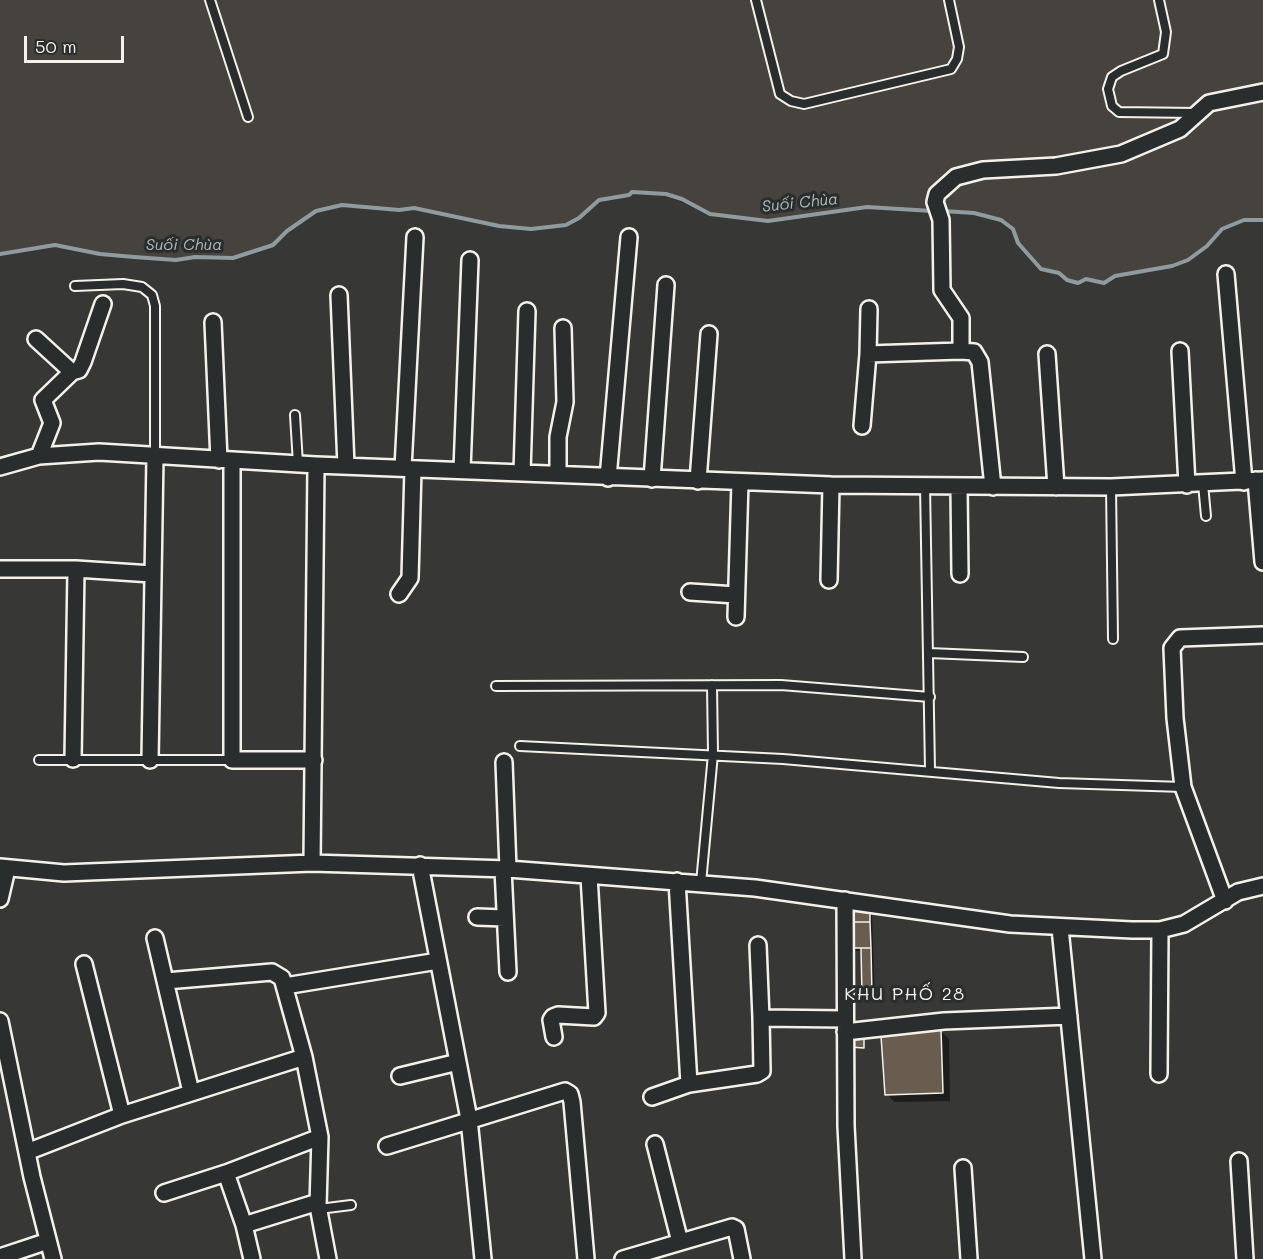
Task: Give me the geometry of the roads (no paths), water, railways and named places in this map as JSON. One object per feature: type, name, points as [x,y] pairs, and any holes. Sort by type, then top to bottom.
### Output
[{"type":"street","points":[[961,351],[961,318],[942,290],[941,220],[935,202],[937,194],[956,177],[983,170],[1056,166],[1121,154],[1180,129],[1209,103],[1263,92]]},
{"type":"street","points":[[399,594],[410,578],[408,469],[415,237]]},
{"type":"street","points":[[608,478],[629,237]]},
{"type":"street","points":[[462,470],[470,260]]},
{"type":"street","points":[[1226,274],[1263,561]]},
{"type":"street","points":[[652,479],[666,285]]},
{"type":"street","points":[[339,295],[346,466]]},
{"type":"street","points":[[39,456],[52,423],[43,400],[72,372],[79,370],[103,304]]},
{"type":"street","points":[[862,426],[869,309]]},
{"type":"street","points":[[522,473],[527,311]]},
{"type":"street","points":[[213,322],[225,460],[232,760],[314,760]]},
{"type":"street","points":[[558,474],[558,437],[565,402],[563,328]]},
{"type":"street","points":[[698,481],[709,334]]},
{"type":"street","points":[[36,339],[72,372]]},
{"type":"street","points":[[1180,351],[1187,484]]},
{"type":"street","points":[[868,354],[974,352],[980,362],[993,487]]},
{"type":"street","points":[[1047,354],[1056,487]]},
{"type":"street","points":[[0,467],[39,456],[99,452],[316,465],[831,485],[1111,487],[1254,481]]},
{"type":"street","points":[[150,760],[155,456]]},
{"type":"street","points":[[312,863],[316,465]]},
{"type":"street","points":[[736,616],[740,482]]},
{"type":"street","points":[[829,580],[831,485]]},
{"type":"street","points":[[959,487],[960,574]]},
{"type":"street","points":[[0,569],[76,569],[152,574]]},
{"type":"street","points":[[73,759],[76,569]]},
{"type":"street","points":[[690,592],[736,595]]},
{"type":"street","points":[[1225,900],[1183,787],[1174,718],[1172,648],[1175,641],[1180,638],[1263,635]]},
{"type":"street","points":[[504,762],[507,972]]},
{"type":"street","points":[[0,899],[3,868],[64,873],[312,863],[420,865],[701,883],[1060,928],[1160,930],[1184,924],[1245,889],[1263,886]]},
{"type":"street","points":[[420,865],[469,1119],[483,1259]]},
{"type":"street","points":[[554,1037],[550,1020],[554,1017],[558,1015],[594,1017],[597,1013],[590,876]]},
{"type":"street","points":[[677,881],[689,1084]]},
{"type":"street","points":[[845,900],[846,1126],[853,1259]]},
{"type":"street","points":[[477,917],[506,918]]},
{"type":"street","points":[[1060,928],[1093,1259]]},
{"type":"street","points":[[1159,1074],[1160,930]]},
{"type":"street","points":[[155,938],[191,1092]]},
{"type":"street","points":[[652,1097],[689,1084],[757,1074],[762,1071],[759,945]]},
{"type":"street","points":[[285,986],[438,961]]},
{"type":"street","points":[[84,964],[122,1115]]},
{"type":"street","points":[[166,981],[272,972],[279,974],[285,986],[304,1057],[320,1137],[318,1206],[328,1259]]},
{"type":"street","points":[[760,1018],[845,1025],[1069,1016]]},
{"type":"street","points":[[0,1021],[27,1152],[53,1259]]},
{"type":"street","points":[[27,1152],[122,1115],[304,1057]]},
{"type":"street","points":[[400,1076],[458,1062]]},
{"type":"street","points":[[387,1146],[545,1095],[565,1091],[570,1094],[586,1259]]},
{"type":"street","points":[[164,1193],[226,1173],[320,1137]]},
{"type":"street","points":[[655,1144],[680,1242]]},
{"type":"street","points":[[1239,1161],[1245,1259]]},
{"type":"street","points":[[963,1168],[969,1259]]},
{"type":"street","points":[[226,1173],[244,1225],[252,1259]]},
{"type":"street","points":[[244,1225],[318,1206]]},
{"type":"street","points":[[623,1259],[732,1227],[736,1229],[742,1259]]},
{"type":"street","points":[[0,1257],[48,1241]]},
{"type":"lane","points":[[210,0],[248,117]]},
{"type":"lane","points":[[756,0],[780,94],[791,101],[804,104],[951,69],[957,59],[958,47],[949,0]]},
{"type":"lane","points":[[1160,0],[1167,32],[1163,54],[1112,77],[1108,88],[1112,106],[1119,112],[1198,113]]},
{"type":"lane","points":[[75,286],[123,284],[142,287],[152,295],[155,306],[155,456]]},
{"type":"lane","points":[[295,416],[298,464]]},
{"type":"lane","points":[[1203,484],[1206,516]]},
{"type":"lane","points":[[925,486],[930,770]]},
{"type":"lane","points":[[1111,487],[1113,639]]},
{"type":"lane","points":[[929,652],[1023,657]]},
{"type":"lane","points":[[701,883],[712,754],[712,685]]},
{"type":"lane","points":[[496,686],[781,685],[930,697]]},
{"type":"lane","points":[[520,746],[712,754],[930,770],[1059,783],[1183,787]]},
{"type":"lane","points":[[39,760],[232,760]]},
{"type":"lane","points":[[318,1206],[351,1206]]},
{"type":"waterway","name":"Suối Chùa","points":[[0,254],[55,245],[100,254],[134,257],[176,260],[195,257],[233,258],[273,245],[287,231],[316,211],[342,205],[399,210],[414,208],[499,226],[531,229],[566,225],[579,218],[599,200],[629,195],[632,192],[666,194],[682,199],[710,214],[768,221],[867,207],[932,211]]},
{"type":"waterway","name":"Suối Chùa","points":[[943,211],[974,213],[1001,220],[1013,229],[1018,243],[1041,269],[1059,273],[1067,280],[1078,283],[1086,279],[1104,283],[1115,276],[1172,266],[1188,260],[1207,246],[1222,229],[1244,220],[1263,220]]},
{"type":"district","name":"KHU PHỐ 28","points":[[905,994]]}]
